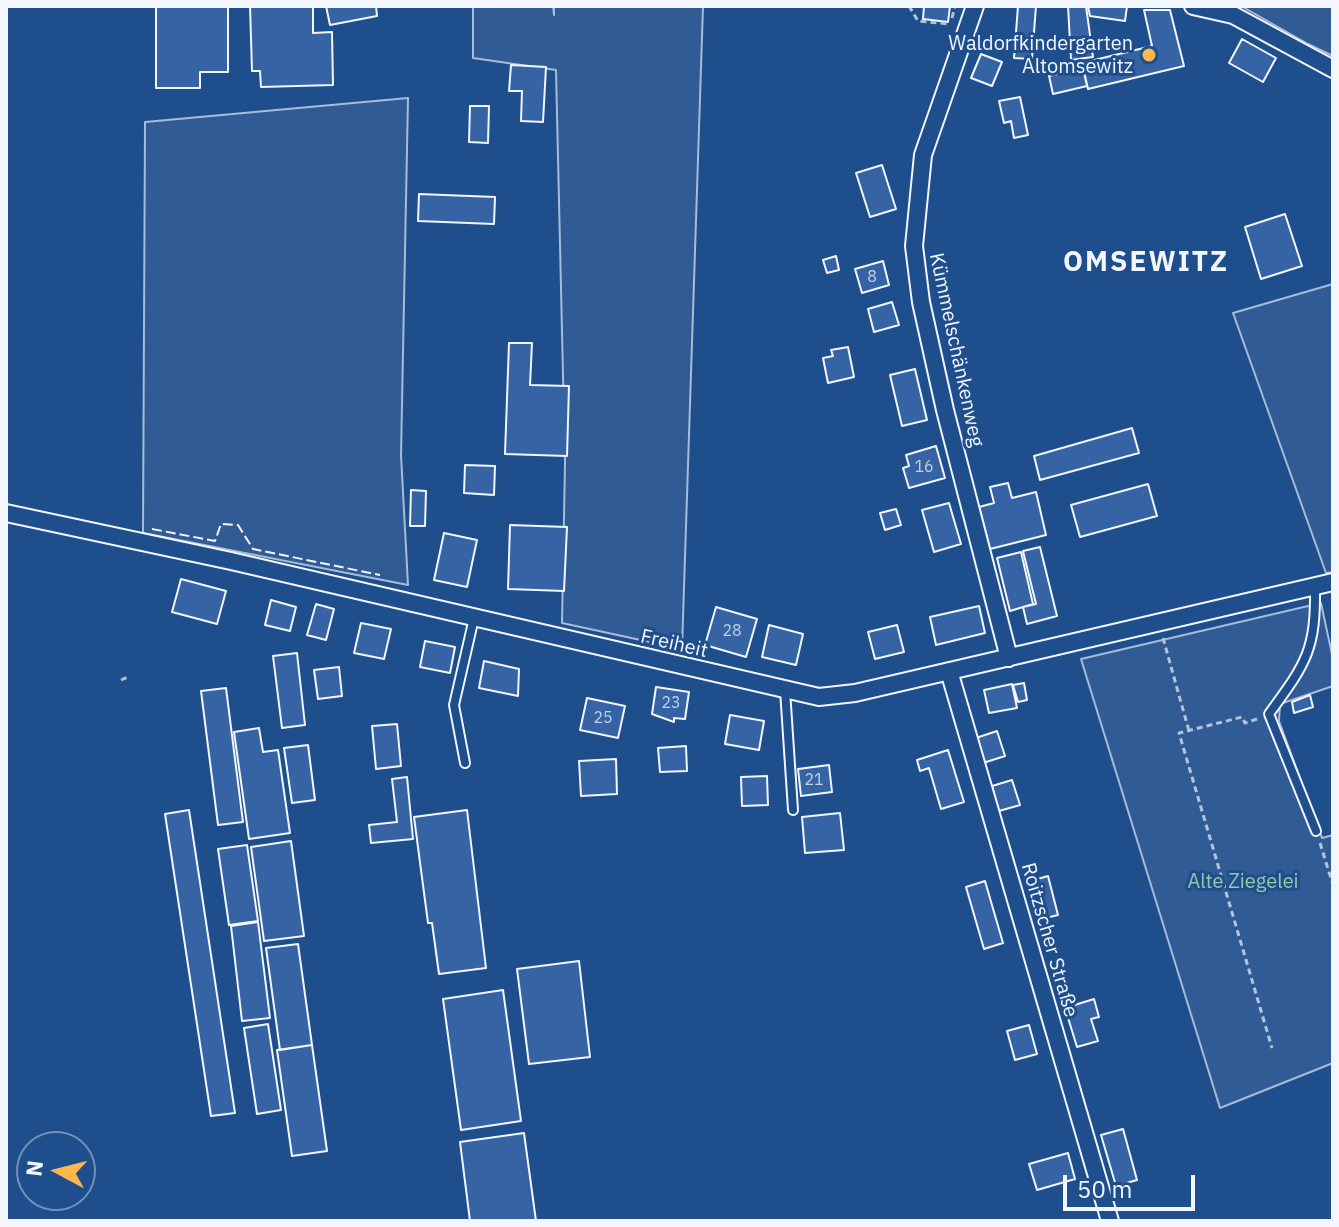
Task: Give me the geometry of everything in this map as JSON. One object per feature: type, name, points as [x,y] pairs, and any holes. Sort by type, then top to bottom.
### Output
[{"type":"street","name":"Kümmelschänkenweg","points":[[975,6],[923,155],[916,199],[914,246],[921,302],[945,410],[1009,658]]},
{"type":"street","points":[[1193,6],[1233,15],[1333,69]]},
{"type":"street","name":"Freiheit","points":[[6,513],[785,690],[833,697],[1333,582]]},
{"type":"street","name":"Roitzscher Straße","points":[[949,671],[1110,1221]]},
{"type":"lane","points":[[1315,586],[1316,620],[1307,662],[1269,714],[1316,831]]},
{"type":"lane","points":[[465,763],[454,705],[474,618]]},
{"type":"lane","points":[[785,690],[793,810]]},
{"type":"path","points":[[909,6],[918,21],[950,24],[955,6]]},
{"type":"path","points":[[1158,623],[1189,731]]},
{"type":"path","points":[[121,680],[130,676]]},
{"type":"path","points":[[1269,714],[1245,723],[1242,717],[1179,733],[1272,1048]]},
{"type":"path","points":[[1316,831],[1333,885]]},
{"type":"shaded area","points":[[473,6],[553,6],[554,15],[554,6],[703,6],[682,649],[562,623],[565,463],[556,70],[473,58]]},
{"type":"shaded area","points":[[1241,6],[1333,6],[1333,56],[1308,44]]},
{"type":"shaded area","points":[[408,98],[401,455],[408,585],[143,533],[145,122]]},
{"type":"shaded area","points":[[1333,284],[1333,572],[1326,573],[1233,313]]},
{"type":"shaded area","name":"Alte Ziegelei","points":[[1321,603],[1333,659],[1333,686],[1280,704],[1279,721],[1322,838],[1333,835],[1333,1063],[1220,1108],[1081,659]]},
{"type":"building","points":[[156,6],[228,6],[228,72],[200,72],[200,88],[156,88]]},
{"type":"building","points":[[250,6],[313,6],[313,33],[332,32],[333,85],[261,87],[260,71],[252,71]]},
{"type":"building","points":[[326,6],[376,6],[377,16],[330,25]]},
{"type":"building","points":[[924,6],[950,6],[948,22],[923,19]]},
{"type":"building","points":[[1018,6],[1036,6],[1032,59],[1014,58]]},
{"type":"building","points":[[1068,6],[1086,6],[1093,57],[1071,60]]},
{"type":"building","points":[[1088,6],[1127,6],[1125,21],[1090,16]]},
{"type":"building","name":"Waldorfkindergarten Altomsewitz","points":[[1144,10],[1170,10],[1184,66],[1088,89],[1082,63],[1152,46]]},
{"type":"building","points":[[1242,39],[1276,58],[1263,82],[1229,63]]},
{"type":"building","points":[[981,54],[1002,62],[992,86],[971,78]]},
{"type":"building","points":[[511,65],[546,67],[543,122],[521,121],[522,91],[509,91]]},
{"type":"building","points":[[1083,68],[1087,86],[1053,94],[1049,76]]},
{"type":"building","points":[[1020,97],[1028,135],[1014,138],[1011,121],[1004,123],[999,101]]},
{"type":"building","points":[[470,106],[489,106],[488,143],[469,142]]},
{"type":"building","points":[[882,165],[896,209],[870,217],[856,173]]},
{"type":"building","points":[[419,194],[495,197],[494,224],[418,221]]},
{"type":"building","points":[[1285,214],[1302,266],[1261,279],[1245,227]]},
{"type":"building","points":[[836,256],[839,270],[827,273],[823,260]]},
{"type":"building","points":[[883,261],[889,285],[862,293],[855,269]]},
{"type":"building","points":[[892,302],[899,325],[874,332],[868,309]]},
{"type":"building","points":[[509,343],[532,343],[530,385],[569,386],[567,456],[505,454]]},
{"type":"building","points":[[848,347],[854,377],[828,383],[823,358],[833,356],[831,350]]},
{"type":"building","points":[[915,369],[927,420],[902,426],[890,375]]},
{"type":"building","points":[[1132,428],[1139,453],[1040,480],[1034,456]]},
{"type":"building","points":[[936,446],[945,478],[909,488],[903,468],[909,466],[906,455]]},
{"type":"building","points":[[465,465],[495,466],[494,495],[464,493]]},
{"type":"building","points":[[1008,483],[1012,498],[1036,492],[1046,535],[990,549],[979,507],[994,503],[990,487]]},
{"type":"building","points":[[1148,484],[1157,516],[1080,537],[1071,505]]},
{"type":"building","points":[[411,490],[426,491],[425,526],[410,526]]},
{"type":"building","points":[[949,503],[961,544],[934,552],[922,510]]},
{"type":"building","points":[[896,509],[901,525],[885,530],[880,513]]},
{"type":"building","points":[[510,525],[567,527],[564,591],[508,589]]},
{"type":"building","points":[[444,533],[477,540],[467,587],[434,580]]},
{"type":"building","points":[[1040,547],[1057,616],[1027,624],[1023,607],[1036,604],[1023,551]]},
{"type":"building","points":[[1021,552],[1033,604],[1010,611],[997,558]]},
{"type":"building","points":[[181,579],[226,591],[217,624],[172,612]]},
{"type":"building","points":[[271,600],[296,607],[290,631],[265,625]]},
{"type":"building","points":[[316,604],[334,609],[326,640],[307,635]]},
{"type":"building","points":[[979,606],[985,633],[936,645],[930,617]]},
{"type":"building","points":[[716,607],[757,619],[746,657],[705,645]]},
{"type":"building","points":[[361,623],[391,629],[384,659],[354,653]]},
{"type":"building","points":[[769,625],[803,634],[796,665],[762,657]]},
{"type":"building","points":[[897,625],[904,652],[875,659],[868,632]]},
{"type":"building","points":[[425,641],[455,647],[450,673],[420,667]]},
{"type":"building","points":[[297,653],[305,725],[282,728],[273,656]]},
{"type":"building","points":[[484,661],[519,669],[518,696],[479,688]]},
{"type":"building","points":[[339,667],[342,696],[318,699],[314,670]]},
{"type":"building","points":[[1024,683],[1027,700],[1018,702],[1013,685]]},
{"type":"building","points":[[1012,684],[1017,708],[989,713],[984,690]]},
{"type":"building","points":[[656,687],[689,692],[685,719],[674,718],[674,722],[652,714]]},
{"type":"building","points":[[226,688],[243,822],[218,825],[201,691]]},
{"type":"building","points":[[1310,695],[1313,707],[1294,713],[1292,702]]},
{"type":"building","points":[[587,698],[625,706],[618,738],[580,730]]},
{"type":"building","points":[[730,715],[764,721],[759,750],[725,744]]},
{"type":"building","points":[[397,724],[401,766],[376,769],[372,726]]},
{"type":"building","points":[[259,728],[263,752],[278,750],[290,833],[249,839],[234,732]]},
{"type":"building","points":[[997,731],[1005,756],[983,763],[976,738]]},
{"type":"building","points":[[308,745],[315,800],[292,803],[284,748]]},
{"type":"building","points":[[686,746],[687,771],[660,772],[658,748]]},
{"type":"building","points":[[948,750],[964,802],[941,809],[929,768],[920,771],[917,760]]},
{"type":"building","points":[[616,759],[617,794],[581,796],[579,761]]},
{"type":"building","points":[[829,765],[832,792],[801,796],[798,769]]},
{"type":"building","points":[[767,776],[768,805],[742,806],[741,777]]},
{"type":"building","points":[[407,777],[413,839],[371,843],[369,825],[397,822],[392,779]]},
{"type":"building","points":[[1012,780],[1020,805],[999,811],[992,786]]},
{"type":"building","points":[[189,810],[235,1113],[211,1116],[165,814]]},
{"type":"building","points":[[467,810],[486,968],[439,974],[432,923],[428,923],[414,817]]},
{"type":"building","points":[[840,813],[844,850],[805,853],[802,817]]},
{"type":"building","points":[[291,841],[304,936],[264,941],[251,847]]},
{"type":"building","points":[[247,845],[258,921],[229,925],[218,849]]},
{"type":"building","points":[[1048,876],[1058,915],[1038,920],[1027,882]]},
{"type":"building","points":[[985,881],[1003,943],[984,949],[966,887]]},
{"type":"building","points":[[258,922],[270,1018],[242,1021],[231,926]]},
{"type":"building","points":[[298,944],[312,1045],[280,1050],[266,948]]},
{"type":"building","points":[[579,961],[590,1057],[529,1064],[517,969]]},
{"type":"building","points":[[503,990],[521,1121],[461,1130],[443,999]]},
{"type":"building","points":[[1094,999],[1099,1017],[1091,1019],[1098,1041],[1077,1047],[1065,1008]]},
{"type":"building","points":[[268,1024],[281,1110],[257,1114],[244,1028]]},
{"type":"building","points":[[1029,1025],[1037,1054],[1015,1060],[1007,1031]]},
{"type":"building","points":[[312,1045],[327,1151],[292,1156],[277,1050]]},
{"type":"building","points":[[1123,1129],[1137,1180],[1116,1186],[1101,1135]]},
{"type":"building","points":[[524,1133],[536,1221],[470,1221],[460,1142]]},
{"type":"building","points":[[1068,1153],[1075,1179],[1037,1190],[1029,1164]]},
{"type":"fence","points":[[152,529],[215,541],[221,524],[238,525],[253,549],[380,575]]},
{"type":"place","name":"Waldorfkindergarten Altomsewitz","points":[[1149,55]]},
{"type":"district","name":"OMSEWITZ","points":[[1146,263]]}]
